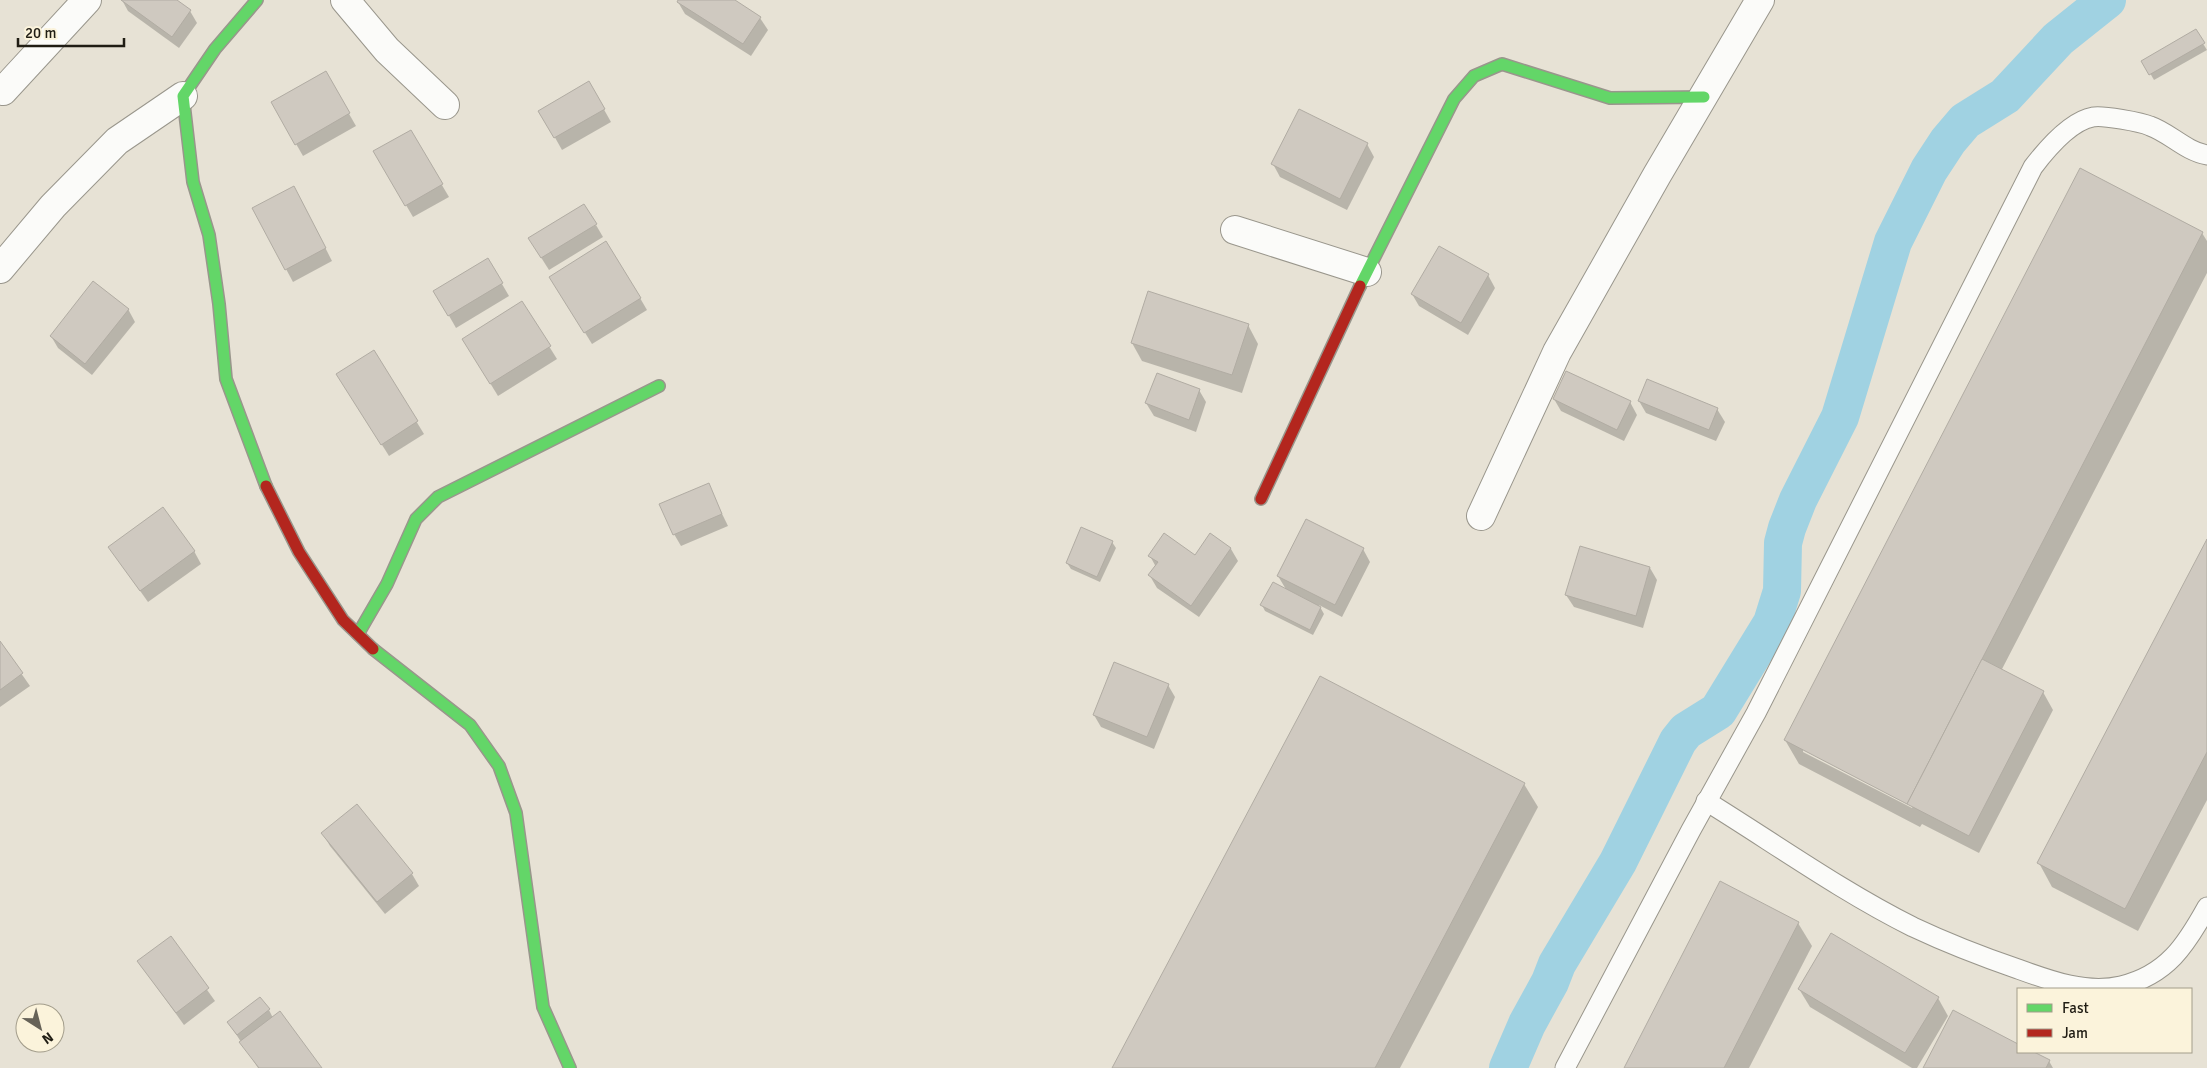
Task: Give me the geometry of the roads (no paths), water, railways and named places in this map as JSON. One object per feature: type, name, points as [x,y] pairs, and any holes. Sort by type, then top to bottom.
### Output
[{"type":"street","points":[[3,91],[87,0]]},
{"type":"street","points":[[0,269],[53,206],[117,142],[183,96],[215,49],[257,0]]},
{"type":"street","points":[[344,0],[387,50],[445,105]]},
{"type":"street","points":[[1481,516],[1557,352],[1657,175],[1760,0]]},
{"type":"street","points":[[1261,499],[1367,272],[1454,99],[1466,81],[1485,69],[1502,64],[1610,98],[1704,97]]},
{"type":"street","points":[[183,96],[193,182],[209,235],[226,379],[263,481],[299,552],[343,620],[379,654],[470,725],[499,766],[516,813],[543,1007],[570,1068]]},
{"type":"street","points":[[1235,230],[1367,272]]},
{"type":"street","points":[[358,634],[387,584],[416,519],[438,497],[659,386]]},
{"type":"lane","points":[[1565,1068],[1706,801],[1756,713],[2033,168],[2051,143],[2093,117],[2150,126],[2195,153],[2207,155]]},
{"type":"lane","points":[[1706,801],[1847,889],[1913,926],[1987,958],[2066,984],[2099,988]]},
{"type":"lane","points":[[2110,988],[2142,978],[2174,957],[2187,943],[2207,907]]},
{"type":"waterway","points":[[1508,1068],[1527,1024],[1550,982],[1557,964],[1618,862],[1678,741],[1686,731],[1718,711],[1772,623],[1782,591],[1783,543],[1787,528],[1798,500],[1840,417],[1893,242],[1929,170],[1948,141],[1965,121],[2005,96],[2058,39],[2107,0]]}]
